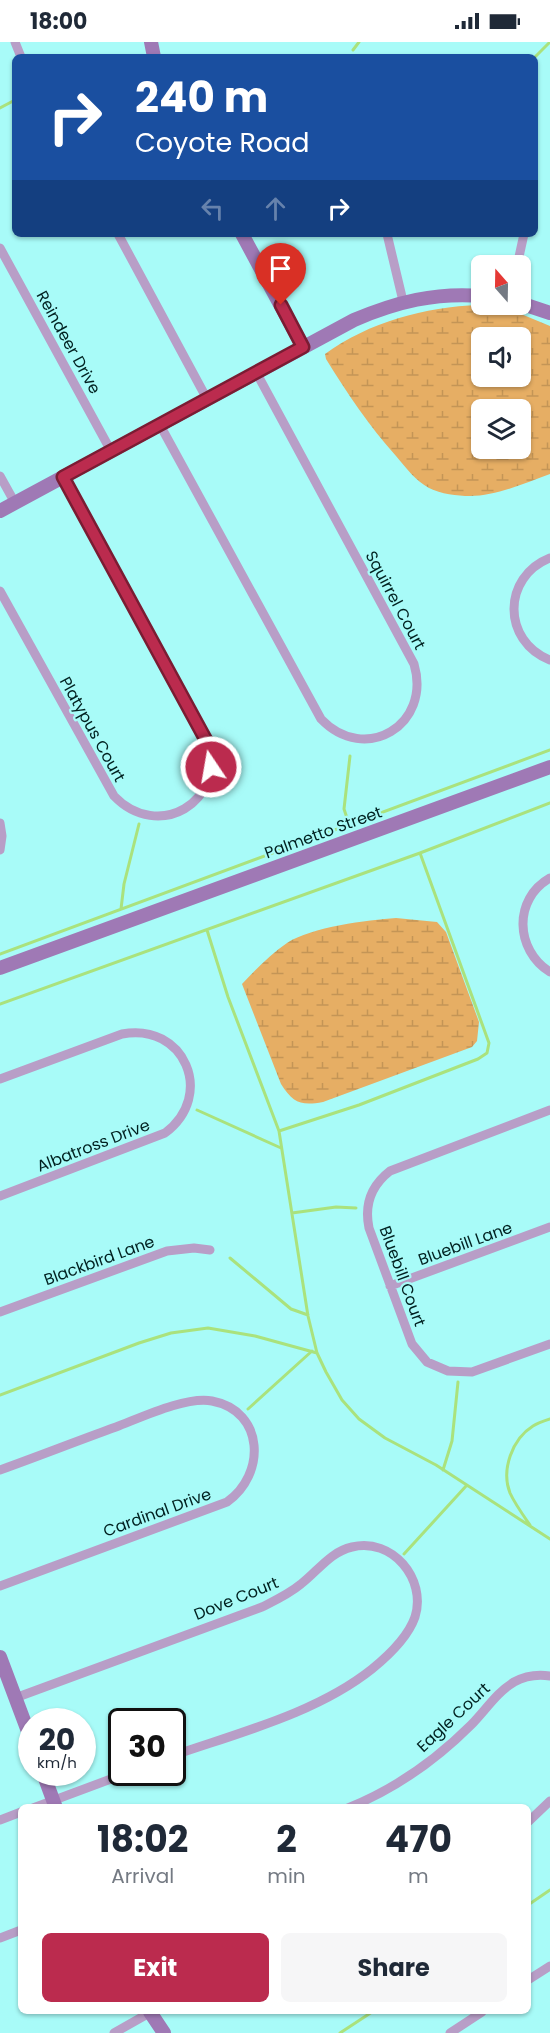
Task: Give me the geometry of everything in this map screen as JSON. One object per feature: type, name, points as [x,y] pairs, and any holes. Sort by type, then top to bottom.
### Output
[{"type":"street","points":[[120,237],[207,399]]},
{"type":"street","points":[[244,237],[303,347]]},
{"type":"street","points":[[388,237],[403,302]]},
{"type":"street","points":[[519,255],[523,237]]},
{"type":"street","name":"Reindeer Drive","points":[[0,248],[111,451]]},
{"type":"street","points":[[0,511],[354,320],[403,302],[440,296],[471,296]]},
{"type":"street","points":[[531,307],[550,313]]},
{"type":"street","name":"Squirrel Court","points":[[160,425],[321,719],[333,730],[357,739],[374,739],[390,733],[403,722],[413,707],[417,681],[414,664],[256,372]]},
{"type":"street","points":[[0,476],[15,503]]},
{"type":"street","name":"Platypus Court","points":[[0,591],[114,796],[127,808],[151,816],[168,815],[192,804],[203,791],[209,775],[211,758],[207,742],[63,477]]},
{"type":"street","points":[[550,558],[536,566],[523,579],[514,606],[516,624],[523,639],[533,651],[550,660]]},
{"type":"street","name":"Palmetto Street","points":[[0,968],[550,767]]},
{"type":"street","points":[[0,823],[2,836],[0,850]]},
{"type":"street","points":[[550,878],[539,885],[529,899],[522,923],[527,948],[536,961],[550,972]]},
{"type":"street","name":"Albatross Drive","points":[[0,1079],[122,1034],[139,1032],[157,1036],[172,1045],[184,1060],[191,1083],[190,1098],[185,1112],[165,1133],[0,1196]]},
{"type":"street","name":"Bluebill Court","points":[[550,1110],[398,1167],[384,1176],[370,1196],[367,1220],[412,1344],[421,1356],[441,1369],[472,1372],[550,1344]]},
{"type":"street","name":"Bluebill Lane","points":[[390,1286],[550,1227]]},
{"type":"street","name":"Blackbird Lane","points":[[0,1312],[167,1251],[183,1248],[210,1250]]},
{"type":"street","name":"Cardinal Drive","points":[[0,1470],[194,1401],[220,1403],[235,1412],[247,1425],[255,1450],[248,1480],[239,1492],[226,1502],[0,1586]]},
{"type":"street","name":"Dove Court","points":[[15,1698],[262,1607],[296,1588],[331,1557],[352,1547],[376,1548],[387,1552],[406,1566],[415,1582],[417,1594],[415,1618],[403,1637],[373,1668],[313,1704],[186,1751]]},
{"type":"street","points":[[0,1658],[19,1708]]},
{"type":"street","name":"Eagle Court","points":[[356,1804],[388,1788],[437,1756],[512,1683],[533,1675],[550,1676]]},
{"type":"street","points":[[48,1786],[54,1804],[108,1781]]},
{"type":"street","points":[[531,1819],[550,1801]]},
{"type":"street","points":[[0,1820],[18,1813]]},
{"type":"street","points":[[0,1938],[18,1931]]},
{"type":"street","points":[[531,1978],[550,1966]]},
{"type":"street","points":[[114,2033],[147,2014]]},
{"type":"street","points":[[151,2014],[164,2033]]},
{"type":"street","points":[[450,2033],[479,2014]]},
{"type":"green space","points":[[471,305],[471,315],[523,315],[550,326],[550,474],[490,494],[454,495],[429,488],[411,474],[377,433],[350,397],[326,359],[325,354],[360,333],[398,318],[438,309]]},
{"type":"green space","points":[[396,918],[437,922],[446,932],[479,1022],[477,1041],[472,1047],[323,1102],[309,1104],[298,1102],[281,1084],[242,984],[275,952],[297,937],[340,925]]},
{"type":"waterway","points":[[353,50],[359,42]]},
{"type":"waterway","points":[[538,54],[550,42]]},
{"type":"waterway","points":[[0,108],[12,102]]},
{"type":"waterway","points":[[0,954],[550,750]]},
{"type":"waterway","points":[[349,824],[344,809],[350,756]]},
{"type":"waterway","points":[[0,1004],[420,853],[550,803]]},
{"type":"waterway","points":[[121,909],[124,884],[139,824]]},
{"type":"waterway","points":[[279,1131],[359,1105],[478,1059],[487,1053],[489,1043],[420,853]]},
{"type":"waterway","points":[[207,930],[228,997],[279,1131],[308,1316],[317,1353],[326,1372],[342,1400],[359,1419],[385,1438],[436,1465],[550,1539]]},
{"type":"waterway","points":[[197,1110],[281,1148]]},
{"type":"waterway","points":[[292,1213],[336,1207],[356,1208]]},
{"type":"waterway","points":[[230,1258],[291,1309],[308,1315]]},
{"type":"waterway","points":[[0,1395],[139,1343],[171,1333],[208,1328],[255,1336],[317,1353]]},
{"type":"waterway","points":[[248,1409],[312,1351]]},
{"type":"waterway","points":[[443,1470],[452,1441],[458,1382]]},
{"type":"waterway","points":[[530,1525],[510,1493],[508,1465],[519,1439],[535,1425],[550,1419]]},
{"type":"waterway","points":[[404,1554],[467,1485]]},
{"type":"waterway","points":[[531,1903],[550,1890]]},
{"type":"waterway","points":[[340,2033],[369,2014]]},
{"type":"route","points":[[211,767],[207,742],[63,477],[303,347],[281,305]]}]
